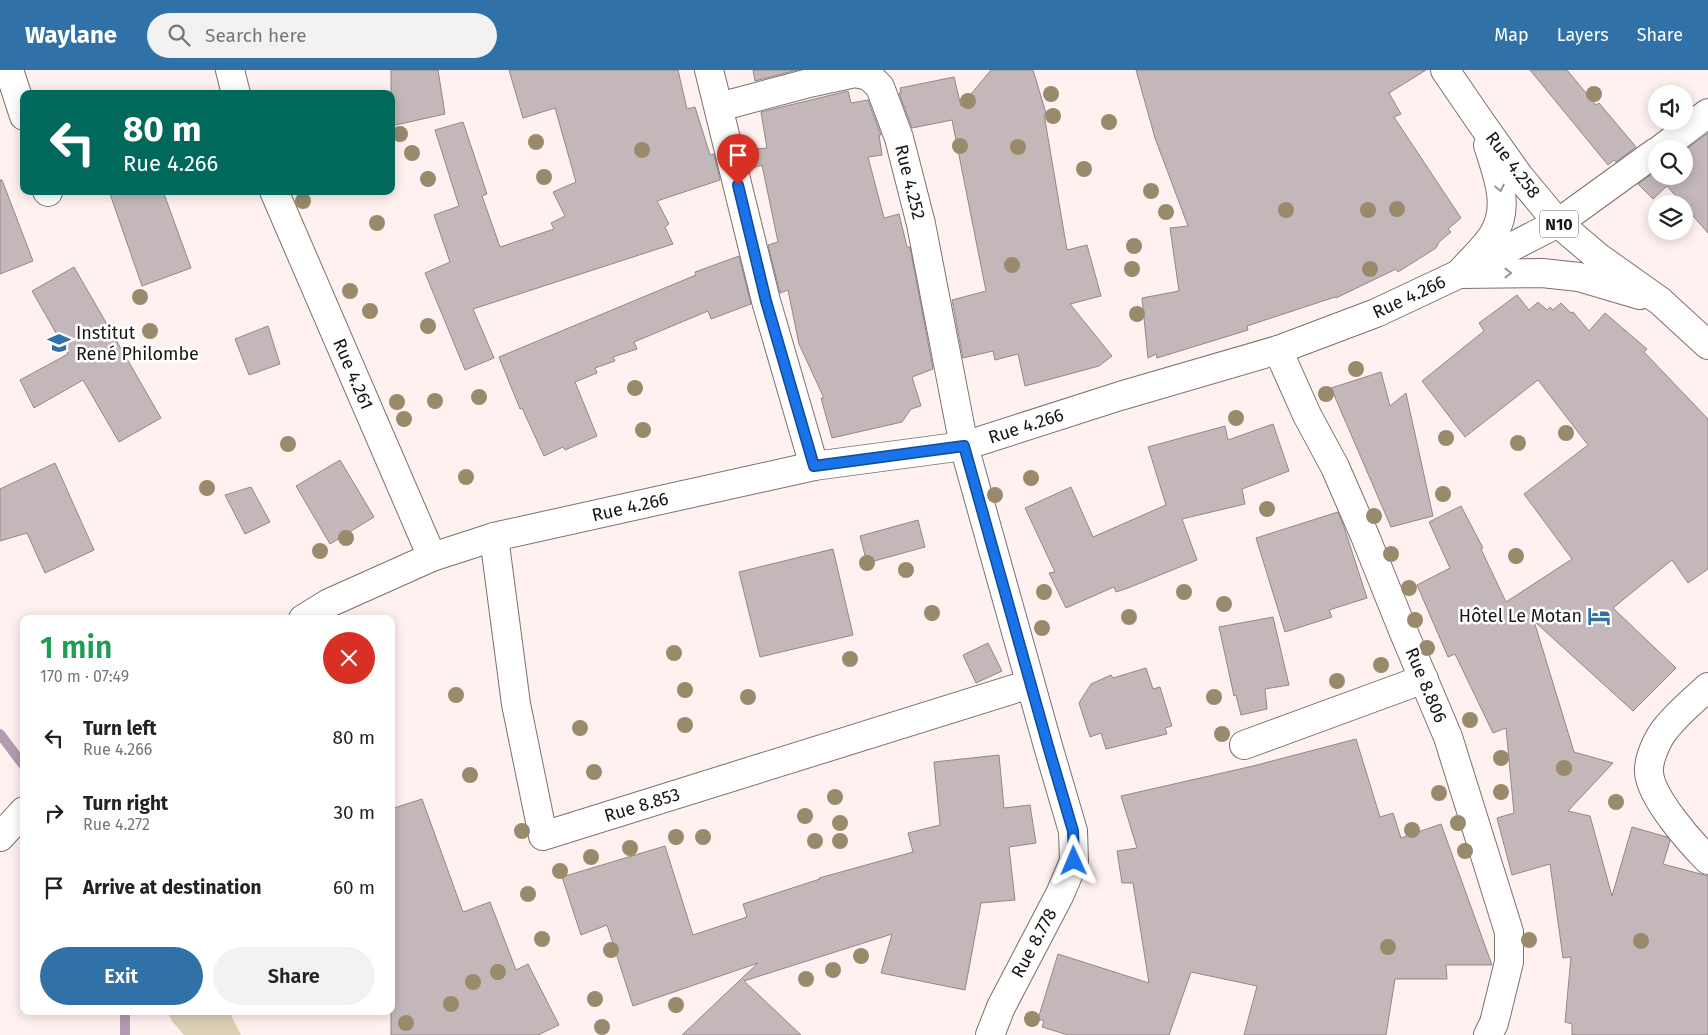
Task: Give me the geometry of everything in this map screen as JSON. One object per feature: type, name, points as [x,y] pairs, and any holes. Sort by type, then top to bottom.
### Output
[{"type":"main road","points":[[9,70],[20,104]]},
{"type":"main road","points":[[230,70],[235,90]]},
{"type":"main road","points":[[709,70],[766,301],[814,466]]},
{"type":"main road","name":"Rue 4.258","points":[[1445,70],[1519,176],[1558,223],[1598,257],[1660,301],[1708,345]]},
{"type":"main road","name":"Rue 4.252","points":[[719,107],[809,82],[856,73],[869,76],[880,87],[899,138],[921,224],[964,446]]},
{"type":"main road","points":[[1673,140],[1708,113]]},
{"type":"main road","points":[[1459,274],[1492,235],[1502,211],[1503,201],[1500,186],[1482,124]]},
{"type":"main road","name":"Rue 4.266","points":[[310,615],[329,603],[432,557],[494,537],[814,466],[964,446],[1120,396],[1278,350],[1376,313],[1459,274],[1558,223],[1648,158]]},
{"type":"main road","name":"Rue 4.261","points":[[276,195],[432,557]]},
{"type":"main road","points":[[1459,274],[1542,273],[1579,277],[1660,301]]},
{"type":"main road","name":"Rue 8.806","points":[[1278,350],[1307,414],[1335,467],[1448,737],[1509,932],[1510,962],[1494,1023],[1488,1035]]},
{"type":"main road","name":"Rue 8.778","points":[[964,446],[1073,831],[1074,861],[1060,894],[1001,1007],[990,1035]]},
{"type":"main road","name":"Rue 8.853","points":[[494,537],[516,704],[543,836],[1030,684]]},
{"type":"main road","points":[[1244,745],[1424,679]]},
{"type":"main road","points":[[1708,687],[1666,728],[1651,754],[1649,772],[1655,793],[1692,844],[1708,860]]},
{"type":"main road","points":[[0,837],[20,815]]},
{"type":"shaded area","points":[[169,1015],[231,1015],[241,1035],[184,1035]]},
{"type":"building","points":[[391,70],[438,70],[445,114],[395,125],[395,90],[391,90]]},
{"type":"building","points":[[509,70],[678,70],[687,109],[695,107],[710,155],[714,154],[720,180],[657,201],[669,224],[665,227],[673,244],[473,309],[494,358],[465,370],[425,273],[450,262],[434,215],[459,206],[435,130],[463,122],[487,194],[482,196],[500,247],[554,229],[551,223],[565,216],[553,192],[576,182],[555,108],[523,118]]},
{"type":"building","points":[[753,70],[797,70],[755,81]]},
{"type":"building","points":[[991,70],[1033,70],[1046,113],[1044,114],[1067,250],[1087,245],[1101,296],[1070,304],[1112,356],[1099,366],[1025,386],[1018,354],[995,360],[993,351],[963,358],[952,300],[986,291],[952,120],[912,128],[899,93],[901,93],[900,88],[954,77],[961,106]]},
{"type":"building","points":[[1136,70],[1426,70],[1389,93],[1401,114],[1394,117],[1461,218],[1448,229],[1451,232],[1439,242],[1436,248],[1398,272],[1396,269],[1336,298],[1247,326],[1248,330],[1157,358],[1156,354],[1148,358],[1142,298],[1179,291],[1170,228],[1188,226],[1155,138]]},
{"type":"building","points":[[1530,70],[1567,70],[1596,105],[1599,103],[1636,147],[1616,162],[1614,160],[1608,165]]},
{"type":"building","points":[[848,91],[851,103],[868,100],[881,135],[879,135],[882,155],[868,157],[884,218],[899,214],[907,247],[910,247],[933,369],[912,377],[921,406],[911,409],[902,422],[832,438],[821,398],[824,398],[799,344],[788,290],[780,293],[768,245],[778,242],[762,165],[750,169],[745,150],[767,148],[761,112]]},
{"type":"building","points":[[1708,133],[1708,233],[1693,216],[1693,195],[1675,195],[1667,186],[1657,195],[1649,195],[1638,184],[1648,177],[1648,185],[1693,185],[1693,144]]},
{"type":"building","points":[[0,180],[2,180],[33,261],[0,274]]},
{"type":"building","points":[[110,195],[164,195],[191,268],[142,286]]},
{"type":"building","points":[[739,256],[751,304],[711,319],[708,311],[634,342],[637,349],[613,357],[615,361],[595,368],[597,373],[575,382],[597,436],[565,450],[563,447],[544,456],[522,408],[520,409],[499,357],[696,275],[695,272]]},
{"type":"building","points":[[74,267],[161,418],[119,442],[83,380],[34,408],[20,380],[68,354],[32,291]]},
{"type":"building","points":[[1517,295],[1529,310],[1538,302],[1547,310],[1550,307],[1553,310],[1561,303],[1571,313],[1573,312],[1589,331],[1605,313],[1647,349],[1644,352],[1708,419],[1708,569],[1688,583],[1672,560],[1613,608],[1676,668],[1633,711],[1534,621],[1574,752],[1613,763],[1568,811],[1590,816],[1612,896],[1632,827],[1667,837],[1670,841],[1663,864],[1708,876],[1708,1035],[1572,1035],[1572,1024],[1565,1022],[1571,957],[1563,958],[1550,864],[1512,875],[1497,818],[1514,813],[1506,728],[1493,733],[1455,654],[1448,657],[1417,585],[1450,568],[1429,522],[1461,506],[1483,548],[1481,549],[1506,602],[1572,559],[1524,494],[1588,445],[1538,380],[1465,437],[1422,381],[1484,331],[1479,323]]},
{"type":"building","points":[[268,326],[280,364],[249,375],[235,339]]},
{"type":"building","points":[[1381,372],[1390,406],[1406,393],[1433,516],[1391,527],[1331,388]]},
{"type":"building","points":[[1273,424],[1289,471],[1242,489],[1245,504],[1182,519],[1197,560],[1116,592],[1114,587],[1066,608],[1049,573],[1055,572],[1025,508],[1071,487],[1093,537],[1166,505],[1148,447],[1225,426],[1228,440]]},
{"type":"building","points":[[340,460],[374,517],[330,544],[296,486]]},
{"type":"building","points":[[55,463],[94,550],[45,573],[27,533],[0,541],[0,489]]},
{"type":"building","points":[[251,487],[270,522],[245,534],[225,495]]},
{"type":"building","points":[[1338,512],[1367,598],[1329,610],[1332,617],[1285,632],[1256,538]]},
{"type":"building","points":[[918,520],[925,547],[867,563],[860,536]]},
{"type":"building","points":[[833,549],[853,635],[760,657],[739,572]]},
{"type":"building","points":[[1273,617],[1289,685],[1265,689],[1267,709],[1241,715],[1236,695],[1234,696],[1219,627]]},
{"type":"building","points":[[988,643],[1002,671],[976,683],[963,655]]},
{"type":"building","points":[[1146,668],[1153,689],[1160,687],[1172,726],[1165,728],[1167,734],[1106,749],[1101,733],[1090,737],[1079,703],[1091,684],[1111,675],[1113,678]]},
{"type":"building","points":[[1356,739],[1380,817],[1393,813],[1401,838],[1441,824],[1492,965],[1446,965],[1447,979],[1395,979],[1386,1035],[1244,1035],[1257,986],[1191,972],[1169,1035],[1068,1035],[1042,1027],[1044,1021],[1038,1019],[1058,954],[1149,983],[1133,883],[1122,883],[1117,851],[1137,848],[1121,796],[1253,766]]},
{"type":"building","points":[[999,755],[1004,808],[1030,805],[1036,843],[1009,847],[1015,900],[981,903],[965,990],[881,973],[892,934],[744,981],[801,1035],[682,1035],[758,963],[633,1006],[607,925],[581,935],[562,877],[665,846],[693,935],[747,917],[743,904],[819,878],[913,852],[908,833],[940,825],[934,762]]},
{"type":"building","points":[[422,799],[463,912],[490,902],[516,970],[528,964],[559,1025],[538,1035],[391,1035],[391,1015],[395,1015],[395,808]]},
{"type":"waterway","points":[[0,734],[20,761]]},
{"type":"waterway","points":[[125,1015],[125,1035]]},
{"type":"place","name":"Institut René Philombe","points":[[59,343]]},
{"type":"place","name":"Hôtel Le Motan","points":[[1599,616]]},
{"type":"route","points":[[738,185],[790,390],[814,466],[964,446],[1073,831],[1074,861]]}]
